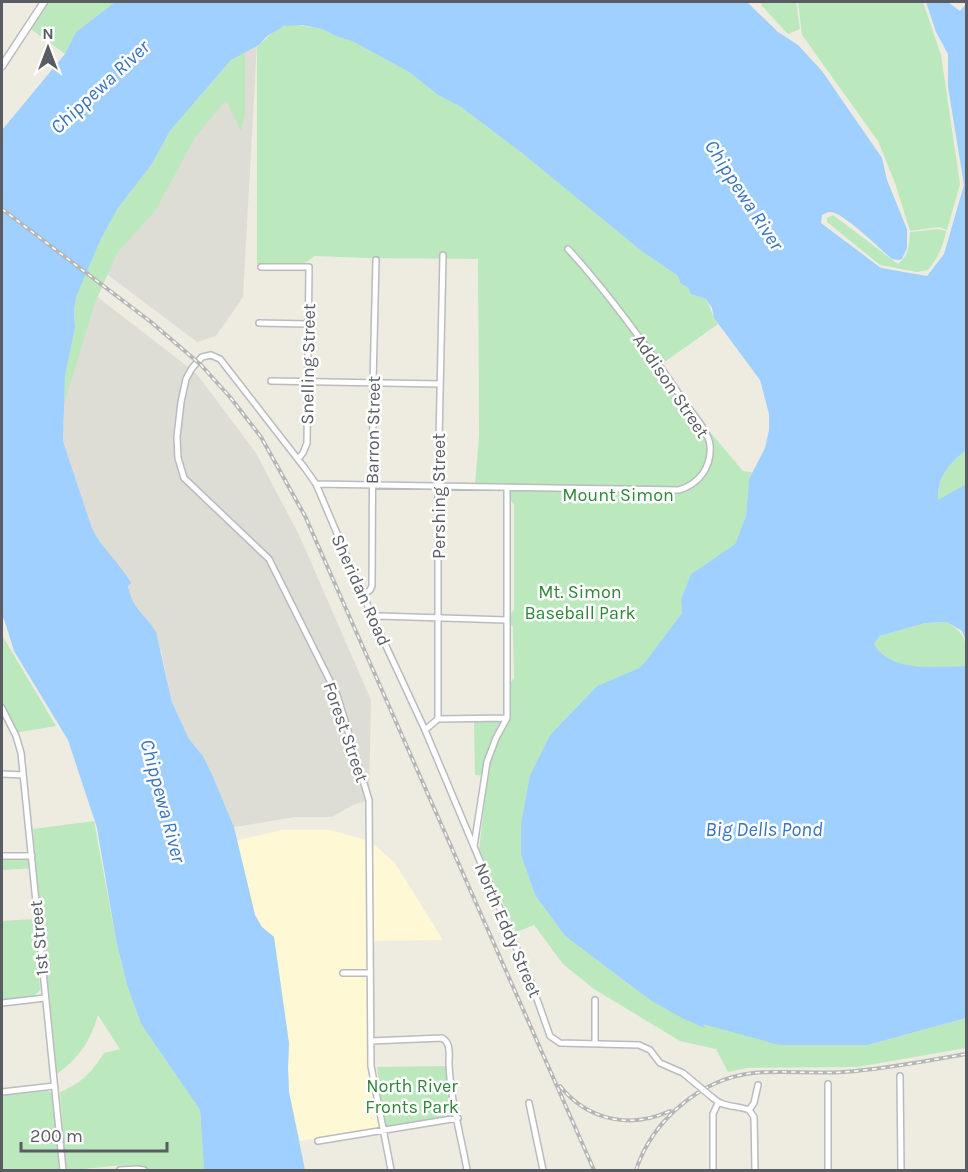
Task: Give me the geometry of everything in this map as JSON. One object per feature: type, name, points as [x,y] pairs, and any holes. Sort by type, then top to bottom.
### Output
[{"type":"street","points":[[2,66],[44,2]]},
{"type":"street","name":"Addison Street","points":[[316,484],[679,490],[697,481],[707,465],[710,444],[707,435],[659,363],[568,249]]},
{"type":"street","name":"Pershing Street","points":[[438,719],[438,487],[442,255]]},
{"type":"street","name":"Barron Street","points":[[363,595],[372,586],[376,260]]},
{"type":"street","name":"Snelling Street","points":[[261,267],[309,267],[307,443],[298,459]]},
{"type":"street","points":[[259,323],[308,324]]},
{"type":"street","name":"Sheridan Road","points":[[211,355],[219,359],[316,484],[373,618],[425,730],[474,848]]},
{"type":"street","name":"Forest Street","points":[[211,355],[200,359],[186,379],[177,437],[178,458],[184,478],[269,559],[337,695],[369,800],[371,1066],[391,1170]]},
{"type":"street","points":[[271,381],[440,384]]},
{"type":"street","name":"North Eddy Street","points":[[507,488],[507,718],[487,762],[474,848],[532,985],[550,1035],[560,1043],[639,1045],[650,1050],[660,1064],[683,1073],[718,1103]]},
{"type":"street","points":[[373,618],[379,616],[507,620]]},
{"type":"street","name":"1st Street","points":[[2,708],[19,743],[63,1170]]},
{"type":"street","points":[[425,730],[438,719],[507,718]]},
{"type":"street","points":[[2,774],[23,774]]},
{"type":"street","points":[[2,856],[32,856]]},
{"type":"street","points":[[344,973],[370,973]]},
{"type":"street","points":[[2,1003],[45,998]]},
{"type":"street","points":[[595,1000],[595,1044]]},
{"type":"street","points":[[371,1041],[442,1038],[446,1040],[467,1170]]},
{"type":"street","points":[[900,1076],[901,1170]]},
{"type":"street","points":[[828,1084],[828,1170]]},
{"type":"street","points":[[749,1110],[754,1103],[758,1085]]},
{"type":"street","points":[[2,1092],[54,1086]]},
{"type":"street","points":[[529,1103],[543,1170]]},
{"type":"street","points":[[713,1170],[713,1114],[718,1103],[749,1110],[754,1118],[755,1170]]},
{"type":"street","points":[[318,1141],[458,1118]]},
{"type":"street","points":[[120,1170],[144,1170]]},
{"type":"shaded area","points":[[257,44],[243,297],[216,336],[197,342],[92,263],[239,55]]},
{"type":"shaded area","points":[[82,285],[196,373],[256,453],[300,537],[371,700],[369,800],[353,805],[332,817],[295,817],[234,827],[212,774],[203,756],[189,739],[172,702],[161,650],[131,601],[128,586],[92,528],[63,441],[65,375]]},
{"type":"shaded area","points":[[281,830],[330,830],[370,841],[395,863],[443,940],[367,941],[367,1066],[379,1128],[300,1141],[289,1092],[289,1043],[274,937],[262,927],[255,915],[236,841]]},
{"type":"green space","points":[[44,2],[115,2],[76,32],[65,54],[28,27]]},
{"type":"green space","points":[[761,2],[796,2],[800,29],[788,34],[762,6]]},
{"type":"green space","points":[[798,2],[923,2],[941,55],[960,184],[947,230],[939,227],[910,231],[895,183],[878,141],[802,35]]},
{"type":"green space","name":"Mount Simon","points":[[292,24],[322,29],[352,41],[409,72],[438,95],[461,107],[522,153],[640,250],[678,276],[680,283],[688,288],[691,294],[706,299],[718,324],[659,366],[705,436],[710,432],[743,471],[752,472],[749,479],[746,516],[735,544],[691,574],[681,599],[682,613],[645,662],[639,668],[597,686],[550,735],[530,775],[521,823],[521,855],[535,895],[565,936],[650,1000],[704,1027],[702,1023],[868,1045],[966,1018],[966,1048],[857,1067],[747,1068],[728,1072],[716,1049],[680,1041],[594,989],[563,964],[534,925],[516,932],[479,849],[488,776],[475,775],[474,721],[509,721],[511,712],[511,682],[514,678],[511,613],[514,610],[514,504],[511,501],[510,485],[475,484],[479,436],[478,259],[315,256],[303,264],[257,264],[257,47],[276,29]]},
{"type":"green space","points":[[245,52],[245,113],[241,131],[226,100],[196,136],[155,211],[117,253],[95,303],[64,404],[65,375],[75,327],[74,309],[77,295],[101,239],[118,208],[152,164],[170,131],[231,60]]},
{"type":"green space","points":[[833,215],[898,264],[902,261],[909,246],[910,232],[938,229],[946,231],[940,252],[932,266],[928,270],[917,272],[880,265],[827,222],[827,218]]},
{"type":"green space","points":[[966,450],[966,484],[938,501],[938,492],[945,471]]},
{"type":"green space","points":[[947,622],[962,635],[966,651],[966,666],[928,667],[903,664],[882,654],[874,644],[880,636],[925,623]]},
{"type":"green space","points":[[2,635],[56,726],[14,733],[2,706]]},
{"type":"green space","points":[[94,821],[116,940],[127,985],[141,1024],[200,1110],[204,1170],[150,1170],[133,1166],[68,1170],[66,1168],[60,1092],[85,1077],[104,1053],[120,1049],[98,1015],[83,1049],[57,1074],[36,868],[2,870],[2,857],[35,857],[33,829]]},
{"type":"green space","points":[[34,919],[40,990],[34,996],[2,1000],[2,921]]},
{"type":"green space","name":"North River Fronts Park","points":[[449,1066],[458,1118],[385,1130],[377,1067]]},
{"type":"green space","points":[[47,1091],[53,1096],[59,1170],[2,1170],[2,1095]]},
{"type":"water","points":[[115,2],[747,2],[778,32],[798,45],[822,71],[882,158],[887,180],[907,229],[907,248],[902,259],[892,259],[837,214],[831,212],[823,214],[821,223],[881,268],[927,276],[944,254],[964,185],[948,87],[948,54],[936,32],[926,2],[948,2],[960,11],[966,4],[966,450],[945,471],[938,491],[938,500],[966,484],[966,641],[962,631],[947,622],[925,623],[880,636],[874,644],[882,654],[903,664],[929,667],[966,666],[966,1018],[868,1045],[779,1045],[703,1024],[705,1028],[650,1000],[565,936],[535,895],[521,855],[521,823],[530,775],[550,735],[597,686],[639,668],[645,662],[682,613],[681,599],[691,574],[735,544],[746,516],[749,479],[765,448],[769,430],[769,414],[760,380],[714,318],[712,308],[706,299],[691,294],[688,288],[680,283],[678,276],[640,250],[522,153],[461,107],[438,95],[409,72],[352,41],[322,29],[302,25],[284,26],[267,36],[259,45],[231,60],[170,131],[152,164],[118,208],[101,239],[77,295],[74,309],[75,327],[65,375],[63,441],[92,528],[127,576],[131,583],[128,586],[130,594],[136,607],[156,632],[172,702],[189,739],[203,756],[212,774],[234,827],[255,915],[262,927],[274,937],[289,1043],[289,1092],[305,1170],[204,1170],[200,1110],[141,1024],[127,985],[116,940],[97,828],[68,740],[14,651],[2,617],[2,130],[65,54],[76,32]]},
{"type":"railway","points":[[2,209],[151,322],[201,365],[261,437],[305,516],[594,1170]]},
{"type":"railway","points":[[636,1170],[643,1152],[666,1119],[697,1093],[733,1077],[764,1072],[859,1071],[966,1054]]},
{"type":"railway","points":[[560,1086],[584,1107],[611,1118],[640,1120],[670,1111]]},
{"type":"water label","name":"Chippewa River","points":[[100,87]]},
{"type":"water label","name":"Chippewa River","points":[[744,195]]},
{"type":"water label","name":"Chippewa River","points":[[163,801]]},
{"type":"water label","name":"Big Dells Pond","points":[[764,829]]},
{"type":"park label","name":"Mt. Simon Baseball Park","points":[[580,602]]}]
